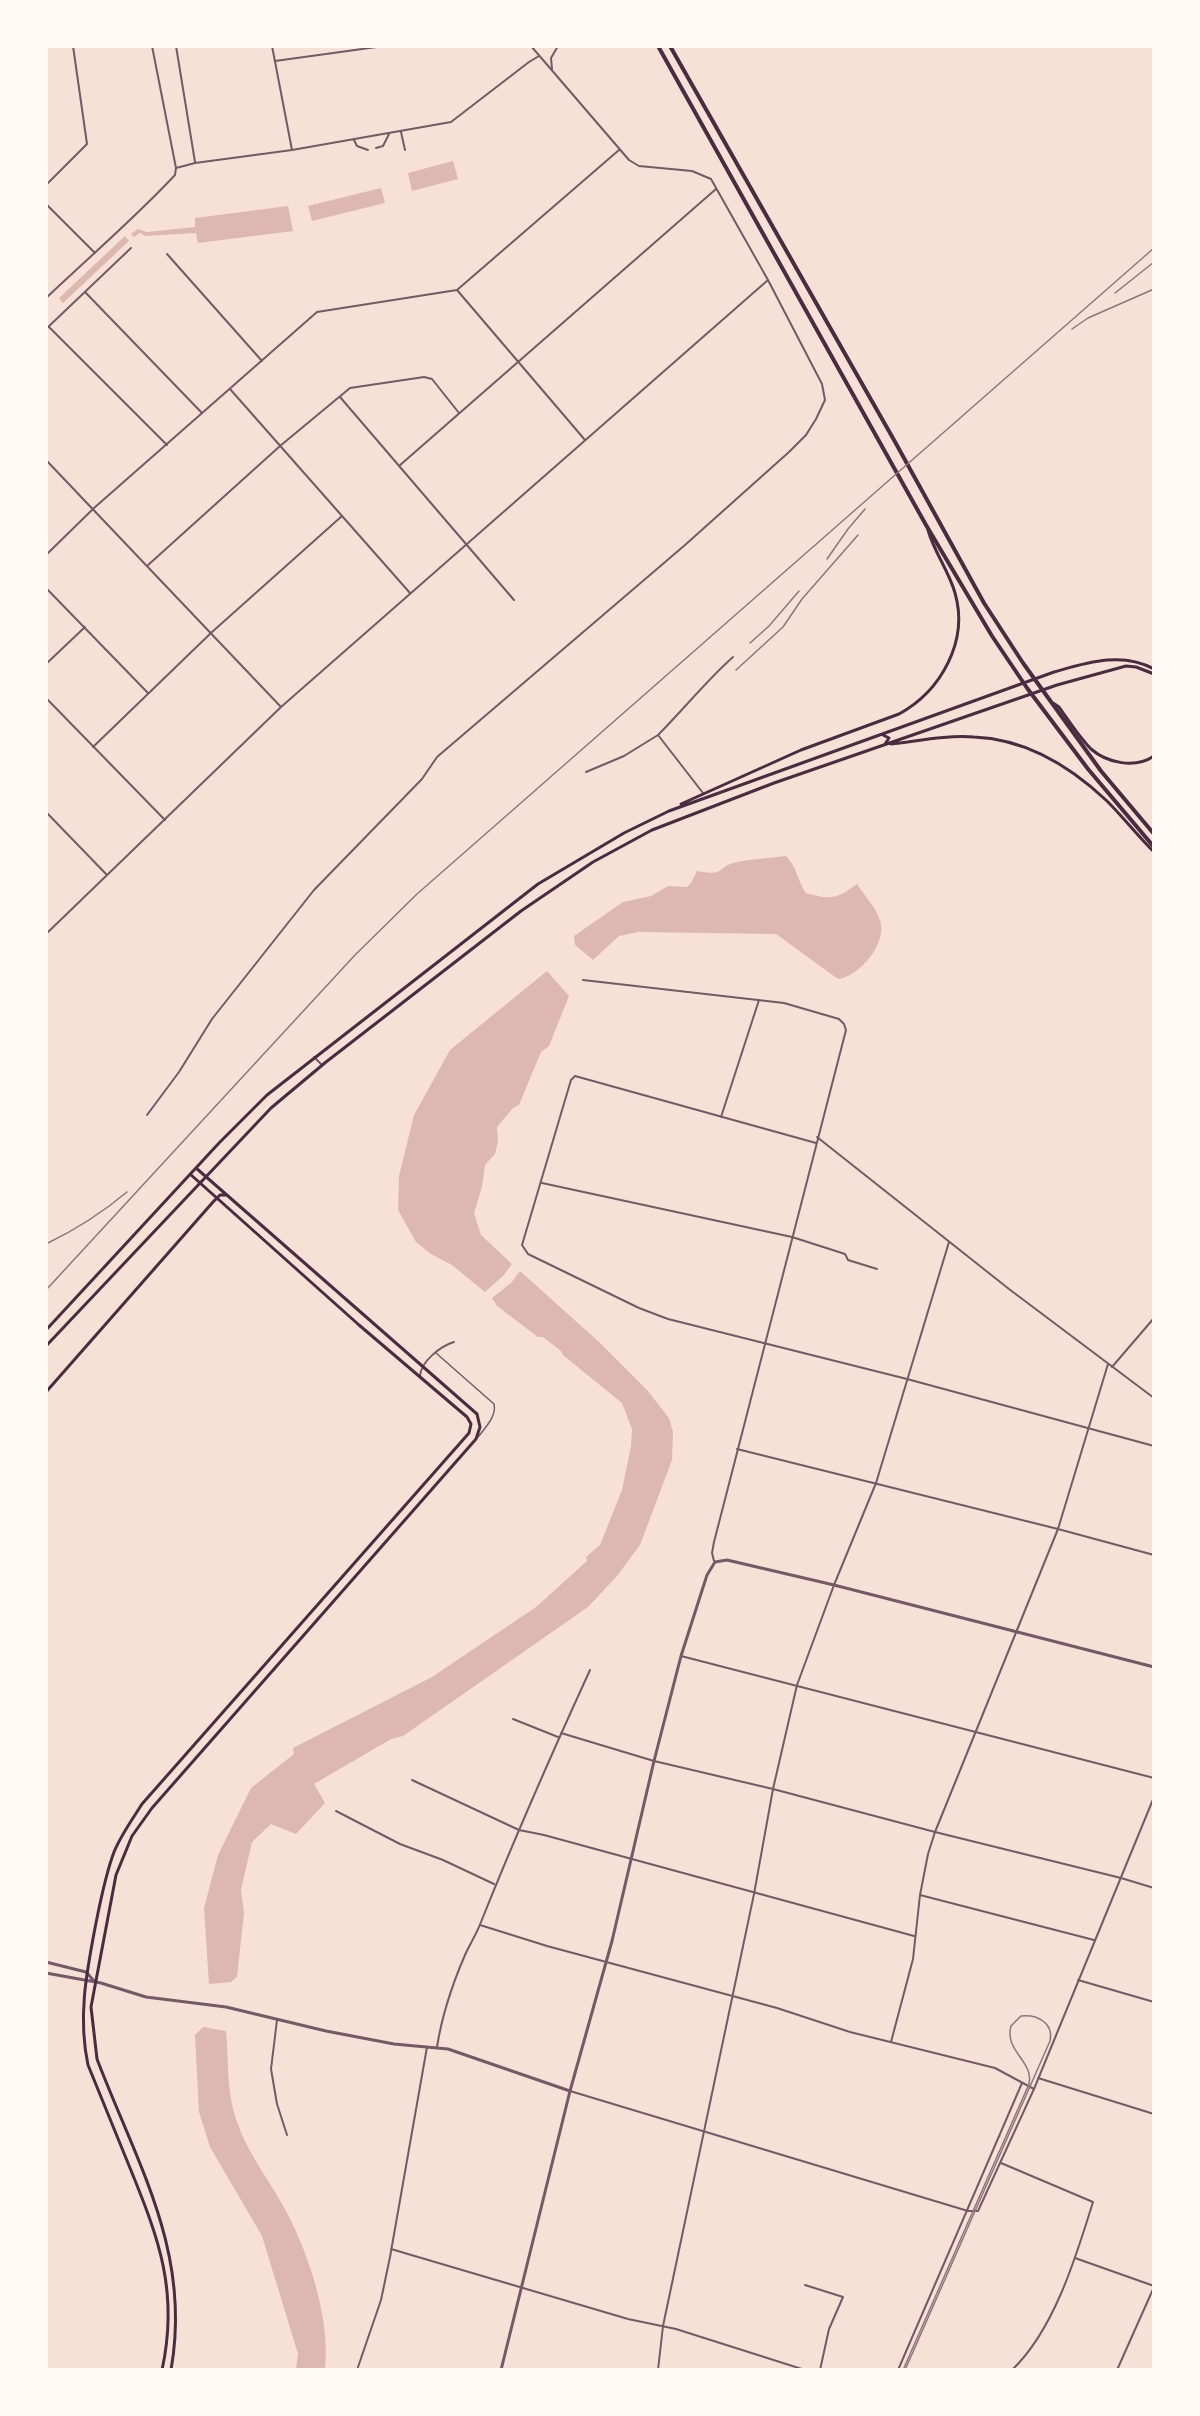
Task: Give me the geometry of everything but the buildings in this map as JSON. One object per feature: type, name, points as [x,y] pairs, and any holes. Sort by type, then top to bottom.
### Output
[{"type":"highway","points":[[658,46],[884,446],[926,525],[1012,668],[1106,792],[1154,847]]},
{"type":"highway","points":[[670,46],[894,440],[969,578],[1051,703],[1101,771],[1154,834]]},
{"type":"main road","points":[[46,1330],[247,1114],[314,1057],[538,884],[615,838],[703,792],[801,750],[899,714],[930,691],[949,663],[959,611],[955,593],[926,525]]},
{"type":"main road","points":[[669,811],[1054,672],[1114,659],[1131,661],[1154,669]]},
{"type":"main road","points":[[46,1346],[272,1108],[322,1065],[521,911],[593,862],[669,822],[774,783],[1057,685],[1126,666],[1154,674]]},
{"type":"main road","points":[[1051,703],[1059,707],[1092,749],[1104,757],[1126,763],[1138,762],[1154,756]]},
{"type":"main road","points":[[882,734],[889,738],[884,745]]},
{"type":"main road","points":[[884,745],[971,736],[999,740],[1037,753],[1065,767],[1089,785],[1154,852]]},
{"type":"main road","points":[[171,2370],[177,2329],[176,2301],[168,2246],[142,2170],[97,2059],[91,2022],[95,1982],[116,1875],[132,1836],[152,1808],[476,1439],[480,1422],[477,1414],[196,1168]]},
{"type":"main road","points":[[162,2370],[169,2304],[166,2272],[140,2192],[88,2065],[82,2022],[86,1972],[101,1896],[114,1851],[142,1804],[470,1433],[471,1429],[467,1417],[420,1378],[190,1173]]},
{"type":"main road","points":[[212,1193],[213,1202]]},
{"type":"main road","points":[[46,1392],[213,1202],[223,1194],[227,1196]]},
{"type":"main road","points":[[213,1202],[221,1201]]},
{"type":"main road","points":[[329,1592],[336,1597]]},
{"type":"main road","points":[[178,1763],[185,1769]]},
{"type":"main road","points":[[160,2248],[168,2246]]},
{"type":"street","points":[[46,185],[87,144],[73,46]]},
{"type":"street","points":[[46,298],[175,176],[176,168],[152,46]]},
{"type":"street","points":[[176,46],[195,163]]},
{"type":"street","points":[[272,46],[292,150]]},
{"type":"street","points":[[274,61],[384,46]]},
{"type":"street","points":[[147,1115],[179,1072],[212,1019],[314,890],[422,779],[437,757],[685,545],[806,435],[816,419],[825,394],[768,280],[711,179],[701,173],[639,166],[619,150],[531,46]]},
{"type":"street","points":[[553,72],[551,58],[558,46]]},
{"type":"street","points":[[176,168],[451,122],[539,56]]},
{"type":"street","points":[[401,132],[405,150]]},
{"type":"street","points":[[376,148],[383,146],[389,134]]},
{"type":"street","points":[[354,140],[357,146],[368,150]]},
{"type":"street","points":[[46,555],[93,508],[317,312],[457,290],[619,150]]},
{"type":"street","points":[[399,466],[717,189]]},
{"type":"street","points":[[46,204],[95,254]]},
{"type":"street","points":[[131,248],[48,328],[167,445]]},
{"type":"street","points":[[167,254],[262,361]]},
{"type":"street","points":[[46,934],[281,707],[768,280]]},
{"type":"street","points":[[457,290],[585,440]]},
{"type":"street","points":[[85,292],[203,413]]},
{"type":"street","points":[[147,566],[280,446],[350,388],[424,377],[432,379],[459,413]]},
{"type":"street","points":[[230,389],[410,593]]},
{"type":"street","points":[[340,397],[514,600]]},
{"type":"street","points":[[46,460],[281,707]]},
{"type":"street","points":[[93,747],[212,632],[342,516]]},
{"type":"street","points":[[46,588],[148,693]]},
{"type":"street","points":[[46,664],[85,627]]},
{"type":"street","points":[[586,772],[624,756],[658,735],[694,698],[707,680],[732,657]]},
{"type":"street","points":[[46,698],[165,820]]},
{"type":"street","points":[[658,735],[703,792]]},
{"type":"street","points":[[46,812],[107,875]]},
{"type":"street","points":[[583,980],[759,1000],[806,1008],[839,1019],[846,1030],[714,1542],[712,1554],[715,1562]]},
{"type":"street","points":[[721,1117],[759,1000]]},
{"type":"street","points":[[314,1057],[322,1065]]},
{"type":"street","points":[[816,1143],[575,1076],[571,1080],[522,1245],[528,1254],[639,1308],[668,1318],[907,1379],[1087,1430],[1154,1446]]},
{"type":"street","points":[[817,1137],[949,1242],[1154,1398]]},
{"type":"street","points":[[542,1183],[792,1237],[845,1254],[849,1260],[877,1269]]},
{"type":"street","points":[[658,2370],[663,2326],[754,1894],[773,1789],[797,1685],[834,1585],[876,1483],[949,1242]]},
{"type":"street","points":[[1112,1367],[1154,1318]]},
{"type":"street","points":[[420,1378],[423,1367],[443,1345],[454,1342]]},
{"type":"street","points":[[411,1370],[417,1368],[418,1362]]},
{"type":"street","points":[[891,2042],[913,1959],[920,1895],[935,1832],[1058,1529],[1108,1364]]},
{"type":"street","points":[[737,1449],[1154,1555]]},
{"type":"street","points":[[501,2370],[570,2091],[606,1961],[681,1656],[707,1575],[715,1562],[727,1560],[834,1585],[1154,1667]]},
{"type":"street","points":[[681,1656],[1154,1778]]},
{"type":"street","points":[[436,2047],[442,2019],[465,1954],[480,1925],[559,1737],[591,1670]]},
{"type":"street","points":[[513,1719],[559,1737]]},
{"type":"street","points":[[561,1733],[654,1761],[773,1789],[1154,1888]]},
{"type":"street","points":[[412,1780],[519,1830],[914,1936]]},
{"type":"street","points":[[46,1973],[85,1982],[95,1982],[147,1997],[226,2007],[394,2044],[436,2047],[454,2051],[570,2091],[968,2211],[978,2211],[1034,2089],[1154,1797]]},
{"type":"street","points":[[336,1812],[400,1844],[453,1864],[495,1885]]},
{"type":"street","points":[[920,1895],[1094,1940]]},
{"type":"street","points":[[480,1925],[547,1946],[891,2042],[995,2068],[1034,2089]]},
{"type":"street","points":[[46,1962],[86,1972],[95,1982]]},
{"type":"street","points":[[1078,1980],[1154,2002]]},
{"type":"street","points":[[277,2020],[270,2069],[277,2104],[287,2135]]},
{"type":"street","points":[[357,2370],[381,2300],[427,2047]]},
{"type":"street","points":[[1038,2078],[1154,2114]]},
{"type":"street","points":[[898,2370],[1022,2083]]},
{"type":"street","points":[[1001,2163],[1093,2202],[1075,2258],[1040,2336],[1012,2370]]},
{"type":"street","points":[[391,2249],[628,2319],[676,2329],[805,2370]]},
{"type":"street","points":[[1075,2258],[1154,2286],[1117,2370]]},
{"type":"street","points":[[805,2285],[843,2297],[829,2329],[820,2370]]},
{"type":"lane","points":[[436,1353],[494,1404],[493,1414],[476,1439]]},
{"type":"shaded area","points":[[453,161],[458,179],[412,191],[408,173]]},
{"type":"shaded area","points":[[381,188],[385,203],[312,221],[308,206]]},
{"type":"shaded area","points":[[288,206],[293,231],[198,243],[196,233],[146,236],[140,233],[134,237],[131,234],[138,229],[147,232],[195,227],[195,218]]},
{"type":"shaded area","points":[[125,236],[129,241],[63,303],[59,298]]},
{"type":"shaded area","points":[[786,856],[806,893],[833,897],[857,884],[878,915],[881,929],[876,948],[863,966],[846,977],[838,979],[776,934],[638,932],[619,936],[593,960],[575,945],[574,936],[623,902],[651,896],[668,886],[687,887],[697,871],[713,873],[737,862]]},
{"type":"shaded area","points":[[547,971],[569,996],[549,1046],[541,1052],[519,1105],[513,1108],[497,1127],[498,1141],[495,1154],[485,1165],[482,1187],[474,1213],[481,1235],[512,1264],[503,1276],[485,1292],[452,1265],[431,1254],[416,1242],[398,1210],[399,1176],[414,1115],[450,1050]]},
{"type":"shaded area","points":[[520,1271],[599,1342],[647,1390],[669,1418],[673,1432],[672,1460],[640,1545],[617,1576],[588,1607],[403,1736],[391,1739],[314,1784],[325,1803],[296,1834],[271,1824],[252,1842],[241,1890],[244,1913],[237,1977],[231,1982],[209,1984],[204,1908],[218,1855],[251,1788],[294,1754],[293,1748],[432,1677],[536,1607],[587,1561],[586,1557],[600,1545],[622,1490],[632,1429],[622,1403],[543,1337],[538,1337],[497,1306],[492,1298],[511,1283]]},
{"type":"shaded area","points":[[203,2027],[226,2031],[229,2087],[233,2110],[241,2133],[291,2220],[308,2261],[321,2306],[326,2349],[325,2369],[296,2369],[298,2354],[262,2236],[210,2147],[199,2112],[195,2035]]},
{"type":"tram line","points":[[903,2370],[1029,2084],[1027,2069],[1012,2042],[1011,2026],[1021,2016],[1038,2018],[1047,2025],[1051,2035],[1050,2041],[905,2370]]},
{"type":"railway","points":[[46,1290],[355,955],[417,894],[1154,248]]},
{"type":"railway","points":[[1115,293],[1154,262]]},
{"type":"railway","points":[[1072,329],[1088,318],[1154,289]]},
{"type":"railway","points":[[827,559],[865,509]]},
{"type":"railway","points":[[736,670],[783,627],[802,599],[858,535]]},
{"type":"railway","points":[[750,643],[769,626],[799,591]]},
{"type":"railway","points":[[46,1244],[88,1221],[127,1192]]}]
